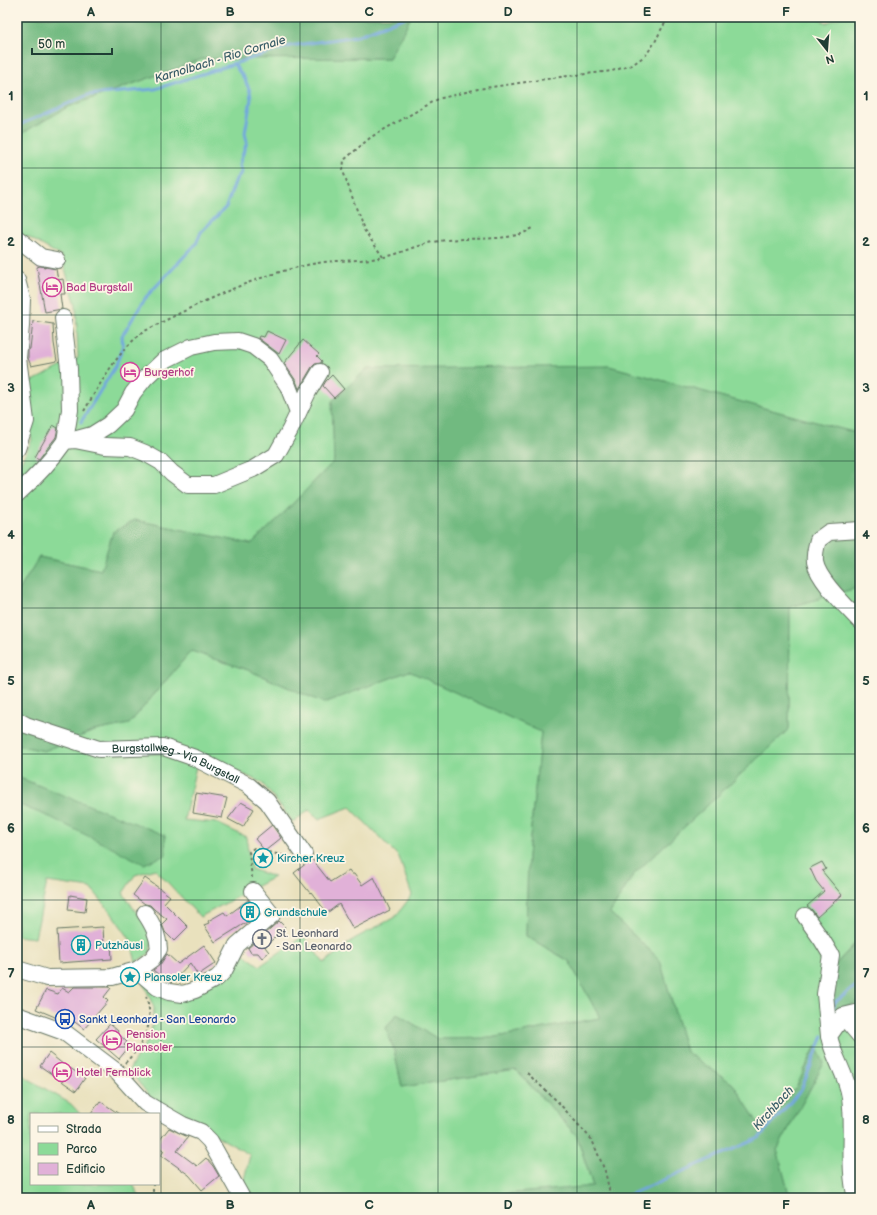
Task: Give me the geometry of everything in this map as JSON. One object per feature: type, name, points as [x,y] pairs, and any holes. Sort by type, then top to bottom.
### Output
[{"type":"street","points":[[17,238],[41,257],[56,260]]},
{"type":"street","points":[[17,280],[22,299],[22,326],[18,358],[26,421],[17,449]]},
{"type":"street","points":[[63,318],[69,369],[70,440]]},
{"type":"street","points":[[17,494],[32,481],[70,440],[92,435],[108,425],[124,410],[133,393],[162,361],[191,347],[214,342],[238,342],[254,346],[270,359],[288,386],[298,412]]},
{"type":"street","points":[[70,440],[105,446],[130,447],[161,462],[172,473],[188,485],[214,485],[253,469],[276,455],[320,372]]},
{"type":"street","points":[[860,530],[829,532],[818,540],[815,552],[815,563],[823,579],[860,622]]},
{"type":"street","name":"Burgstallweg - Via Burgstall","points":[[17,720],[26,725],[99,749],[163,747],[195,758],[248,785],[267,801],[304,854]]},
{"type":"street","points":[[137,970],[157,988],[183,994],[196,990],[217,978],[224,971],[237,945],[272,915],[253,891]]},
{"type":"street","points":[[17,970],[46,978],[112,977],[137,970],[152,959],[159,949],[154,926],[145,914]]},
{"type":"street","points":[[805,916],[831,955],[825,994],[829,1036],[831,1047],[840,1064],[850,1094],[852,1112],[851,1171],[856,1198]]},
{"type":"street","points":[[829,1036],[843,1016],[860,1012]]},
{"type":"street","points":[[17,1015],[64,1032],[117,1072],[145,1103],[183,1125],[201,1132],[210,1141],[242,1198]]},
{"type":"street","points":[[843,1016],[860,1036]]},
{"type":"path","points":[[383,257],[364,230],[343,171],[344,160],[371,137],[438,100],[478,89],[612,71],[632,65],[646,55],[670,17]]},
{"type":"path","points":[[81,415],[108,370],[119,355],[143,332],[230,289],[291,269],[313,264],[383,257],[434,242],[500,237],[521,234],[535,228]]},
{"type":"path","points":[[253,891],[251,849],[254,848],[290,859],[304,854]]},
{"type":"path","points":[[117,1072],[136,1052],[148,1031],[150,1019],[149,1005],[144,991]]},
{"type":"path","points":[[527,1073],[558,1102],[592,1140],[605,1171],[611,1198]]},
{"type":"path","points":[[153,1185],[153,1198]]},
{"type":"green space","points":[[17,17],[411,17],[389,58],[202,59],[68,107],[17,136]]},
{"type":"green space","points":[[411,17],[816,17],[826,23],[841,17],[860,17],[860,434],[609,366],[332,401],[334,461],[280,517],[251,544],[135,520],[113,532],[101,570],[39,557],[17,594],[17,470],[32,440],[19,388],[78,358],[76,305],[61,256],[28,237],[17,241],[17,136],[68,107],[202,59],[389,58]]},
{"type":"green space","points":[[609,366],[860,434],[860,587],[790,607],[789,729],[634,874],[610,913],[660,960],[686,1052],[733,1084],[762,1129],[797,1086],[816,1046],[824,1063],[777,1150],[790,1198],[461,1198],[593,1186],[577,1136],[516,1070],[402,1087],[394,1050],[386,1028],[397,1014],[438,1039],[491,1038],[600,1018],[569,961],[526,936],[528,856],[541,732],[409,671],[324,703],[248,670],[191,651],[129,724],[94,731],[44,751],[17,745],[17,594],[39,557],[101,570],[113,532],[135,520],[251,544],[280,517],[334,461],[332,401],[367,369]]},
{"type":"green space","points":[[860,587],[860,938],[828,972],[833,1022],[842,1008],[860,1001],[860,1198],[790,1198],[777,1150],[824,1063],[815,1047],[797,1086],[762,1129],[733,1084],[686,1052],[660,960],[610,913],[634,874],[789,729],[790,607]]},
{"type":"green space","points":[[191,651],[248,670],[324,703],[409,671],[541,732],[528,856],[526,936],[569,961],[600,1018],[491,1038],[438,1039],[397,1014],[386,1028],[394,1050],[402,1087],[516,1070],[577,1136],[593,1187],[461,1198],[192,1198],[196,1195],[240,1196],[250,1155],[150,1097],[129,1070],[151,1034],[154,1008],[142,979],[196,995],[241,952],[260,966],[303,936],[324,963],[354,939],[395,917],[412,895],[399,857],[350,807],[319,819],[309,810],[293,822],[262,783],[199,753],[184,820],[217,823],[246,837],[251,869],[274,877],[200,917],[155,869],[135,875],[123,893],[152,935],[150,953],[136,962],[130,939],[91,888],[47,882],[35,938],[17,936],[17,804],[50,817],[55,792],[17,777],[17,745],[44,751],[94,731],[129,724]]},
{"type":"green space","points":[[17,777],[165,835],[166,855],[144,864],[50,817],[17,804]]},
{"type":"green space","points":[[860,939],[860,1001],[842,1008],[833,1022],[828,972]]},
{"type":"green space","points":[[17,1072],[71,1104],[79,1113],[30,1113],[30,1185],[134,1185],[140,1198],[17,1198]]},
{"type":"building","name":"Bad Burgstall","points":[[40,266],[56,269],[58,280],[63,279],[65,294],[60,294],[62,309],[45,312],[37,267]]},
{"type":"building","points":[[33,321],[53,324],[57,361],[31,366],[28,358],[28,350],[30,349]]},
{"type":"building","points":[[267,331],[286,340],[279,354],[258,338],[259,336],[264,337]]},
{"type":"building","points":[[303,340],[319,354],[317,356],[322,361],[321,363],[315,364],[312,367],[299,389],[296,381],[284,363]]},
{"type":"building","name":"Burgerhof","points":[[131,363],[138,372],[130,382],[121,371]]},
{"type":"building","points":[[332,375],[344,389],[334,398],[323,386]]},
{"type":"building","points":[[53,425],[58,428],[56,437],[39,459],[35,457]]},
{"type":"building","points":[[196,793],[227,798],[222,818],[193,813]]},
{"type":"building","points":[[241,802],[254,809],[243,827],[228,819]]},
{"type":"building","points":[[272,825],[281,838],[265,851],[255,839]]},
{"type":"building","points":[[312,859],[330,882],[349,870],[362,885],[374,877],[390,910],[353,929],[339,904],[327,913],[294,873]]},
{"type":"building","points":[[822,862],[826,869],[822,871],[842,895],[817,917],[807,906],[824,891],[816,881],[810,868]]},
{"type":"building","points":[[145,878],[170,896],[164,903],[188,927],[174,941],[165,932],[162,924],[167,919],[150,905],[145,904],[133,895]]},
{"type":"building","points":[[70,895],[87,898],[85,912],[68,910]]},
{"type":"building","points":[[248,900],[259,914],[248,923],[247,922],[215,942],[204,925],[224,912],[227,916]]},
{"type":"building","name":"St. Leonhard - San Leonardo","points":[[279,921],[285,927],[265,947],[269,952],[262,958],[258,953],[251,953],[248,948]]},
{"type":"building","name":"Putzhäusl","points":[[103,927],[104,945],[111,944],[112,959],[59,963],[57,930]]},
{"type":"building","points":[[204,945],[216,963],[198,975],[190,963],[171,983],[153,970],[160,965],[167,954],[178,964]]},
{"type":"building","points":[[74,987],[111,988],[104,997],[108,1001],[84,1029],[67,1016],[55,1017],[36,1009],[46,990],[58,994],[62,988],[69,992]]},
{"type":"building","name":"Pension Plansoler","points":[[110,1024],[127,1042],[124,1045],[128,1048],[119,1059],[96,1039]]},
{"type":"building","name":"Hotel Fernblick","points":[[49,1053],[69,1069],[70,1068],[85,1078],[76,1091],[40,1066]]},
{"type":"building","points":[[100,1101],[118,1113],[92,1113]]},
{"type":"building","points":[[169,1128],[188,1137],[177,1151],[197,1166],[206,1158],[219,1176],[202,1190],[189,1175],[161,1155],[164,1151],[160,1148],[160,1140]]},
{"type":"waterway","name":"Karnolbach - Rio Cornale","points":[[17,126],[88,95],[155,89],[290,46],[357,36],[406,17]]},
{"type":"waterway","points":[[81,422],[115,367],[123,347],[122,336],[146,297],[196,244],[201,232],[226,207],[236,179],[242,172],[239,165],[247,142],[245,133],[251,99],[250,91],[244,78],[233,63]]},
{"type":"waterway","name":"Kirchbach","points":[[833,1008],[835,1002],[860,983]]},
{"type":"waterway","name":"Kirchbach","points":[[622,1198],[759,1138],[801,1090],[823,1036]]},
{"type":"place","name":"Bad Burgstall","points":[[52,287]]},
{"type":"place","name":"Burgerhof","points":[[130,372]]},
{"type":"place","name":"Kircher Kreuz","points":[[263,858]]},
{"type":"place","name":"Grundschule","points":[[250,912]]},
{"type":"place","name":"St. Leonhard - San Leonardo","points":[[262,939]]},
{"type":"place","name":"Putzhäusl","points":[[81,945]]},
{"type":"place","name":"Plansoler Kreuz","points":[[130,977]]},
{"type":"place","name":"Sankt Leonhard - San Leonardo","points":[[65,1019]]},
{"type":"place","name":"Pension Plansoler","points":[[112,1040]]},
{"type":"place","name":"Hotel Fernblick","points":[[62,1072]]}]
